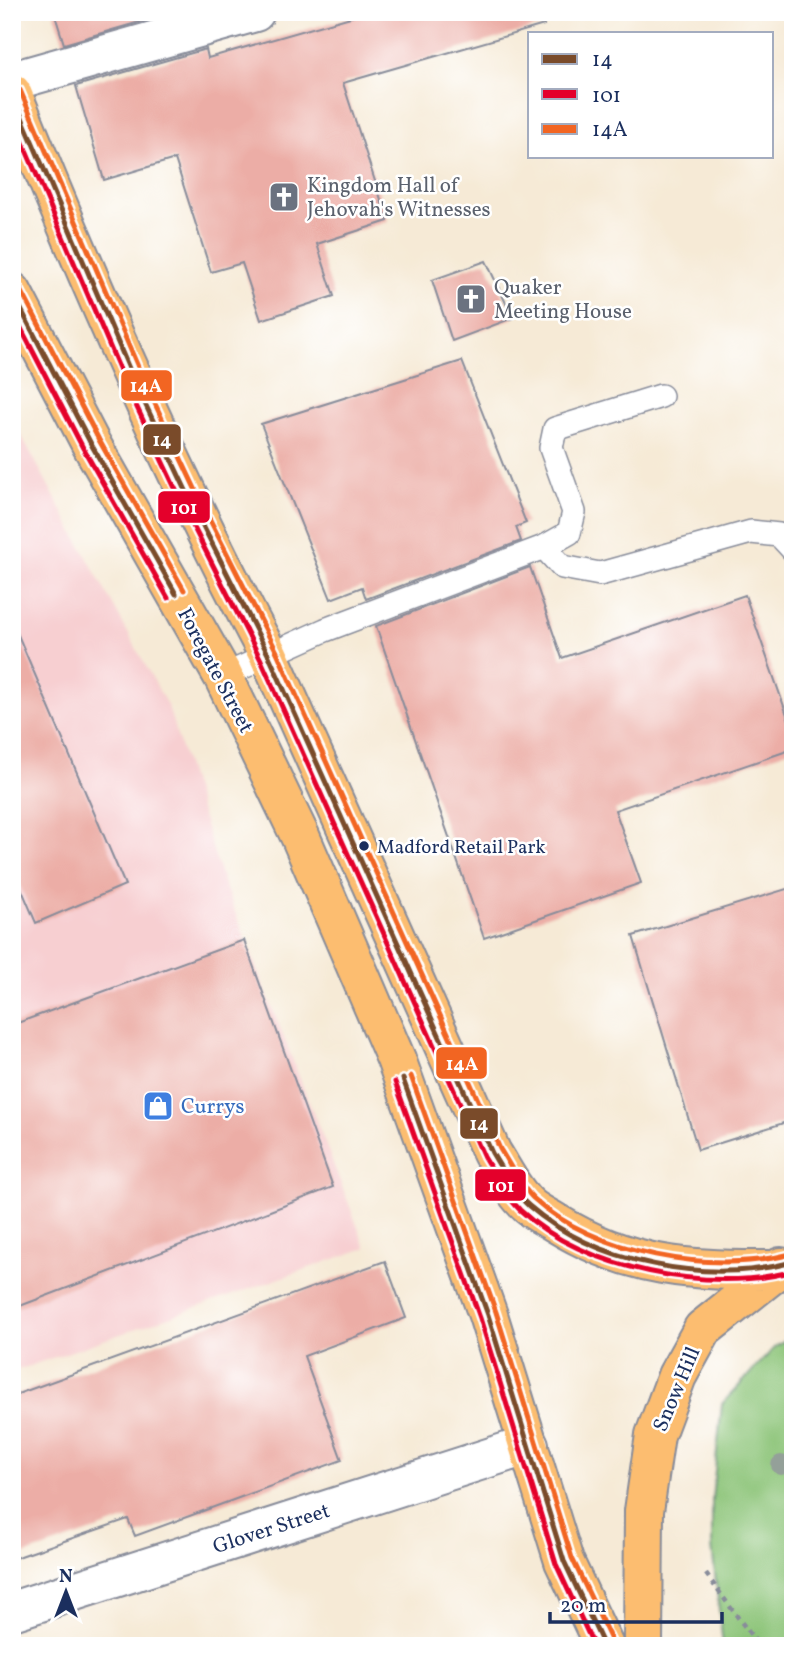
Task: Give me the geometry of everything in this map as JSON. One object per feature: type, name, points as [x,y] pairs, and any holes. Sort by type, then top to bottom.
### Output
[{"type":"highway","points":[[12,93],[78,257],[230,583],[269,656],[492,1153],[528,1206],[584,1239],[652,1264],[701,1271],[783,1266]]},
{"type":"highway","name":"Foregate Street","points":[[12,292],[91,444],[223,676],[300,836],[397,1059],[488,1315],[564,1561],[604,1646]]},
{"type":"highway","name":"Snow Hill","points":[[643,1646],[644,1511],[655,1435],[677,1377],[703,1329],[783,1266]]},
{"type":"street","points":[[12,80],[255,12]]},
{"type":"street","name":"Glover Street","points":[[12,1611],[529,1446]]},
{"type":"lane","points":[[223,676],[324,631],[544,547],[569,533],[574,512],[551,449],[555,429],[660,396]]},
{"type":"lane","points":[[544,547],[562,567],[600,574],[751,532],[779,535],[793,550]]},
{"type":"path","points":[[706,1574],[759,1646]]},
{"type":"shaded area","points":[[12,418],[168,707],[222,879],[366,1248],[12,1372]]},
{"type":"green space","points":[[793,1336],[793,1646],[723,1646],[712,1547],[712,1499],[722,1404],[775,1347]]},
{"type":"building","points":[[54,12],[174,12],[64,44]]},
{"type":"building","points":[[368,12],[542,12],[544,25],[343,83],[388,221],[317,244],[334,296],[261,320],[242,263],[211,272],[175,159],[104,180],[76,86],[206,49],[208,58]]},
{"type":"building","name":"Quaker Meeting House","points":[[486,261],[513,318],[452,341],[432,280]]},
{"type":"building","points":[[462,361],[526,523],[516,527],[521,541],[366,599],[362,587],[331,599],[261,424]]},
{"type":"building","points":[[530,567],[562,658],[745,595],[793,732],[793,749],[615,810],[641,883],[484,938],[376,626]]},
{"type":"building","points":[[12,621],[125,885],[36,923],[12,867]]},
{"type":"building","points":[[793,887],[793,1120],[698,1150],[633,936]]},
{"type":"building","name":"Currys","points":[[244,940],[333,1187],[12,1309],[12,1025]]},
{"type":"building","points":[[385,1261],[406,1318],[304,1356],[342,1460],[135,1536],[128,1519],[12,1559],[12,1396]]},
{"type":"transit line","name":"14A","points":[[20,90],[141,374],[207,514],[277,652],[500,1149],[519,1181],[533,1198],[558,1217],[621,1246],[655,1255],[726,1262],[760,1260],[791,1254]]},
{"type":"transit line","name":"14","points":[[12,94],[133,378],[199,518],[269,656],[492,1153],[513,1188],[529,1206],[556,1226],[620,1255],[654,1264],[690,1270],[725,1271],[760,1269],[793,1262]]},
{"type":"transit line","name":"101","points":[[12,117],[125,382],[191,522],[261,660],[484,1157],[505,1191],[520,1210],[546,1231],[612,1262],[649,1272],[725,1280],[793,1271]]},
{"type":"transit line","name":"14A","points":[[20,288],[99,440],[184,590]]},
{"type":"transit line","name":"14","points":[[12,292],[91,444],[176,594]]},
{"type":"transit line","name":"101","points":[[12,311],[83,448],[168,598]]},
{"type":"transit line","name":"14A","points":[[411,1076],[496,1312],[572,1558],[612,1642]]},
{"type":"transit line","name":"14","points":[[403,1079],[488,1315],[564,1561],[604,1646]]},
{"type":"transit line","name":"101","points":[[395,1082],[480,1318],[556,1564],[594,1646]]},
{"type":"place","name":"Kingdom Hall of Jehovah's Witnesses","points":[[284,197]]},
{"type":"place","name":"Quaker Meeting House","points":[[471,299]]},
{"type":"place","name":"Madford Retail Park","points":[[364,846]]},
{"type":"place","name":"Currys","points":[[158,1106]]}]
